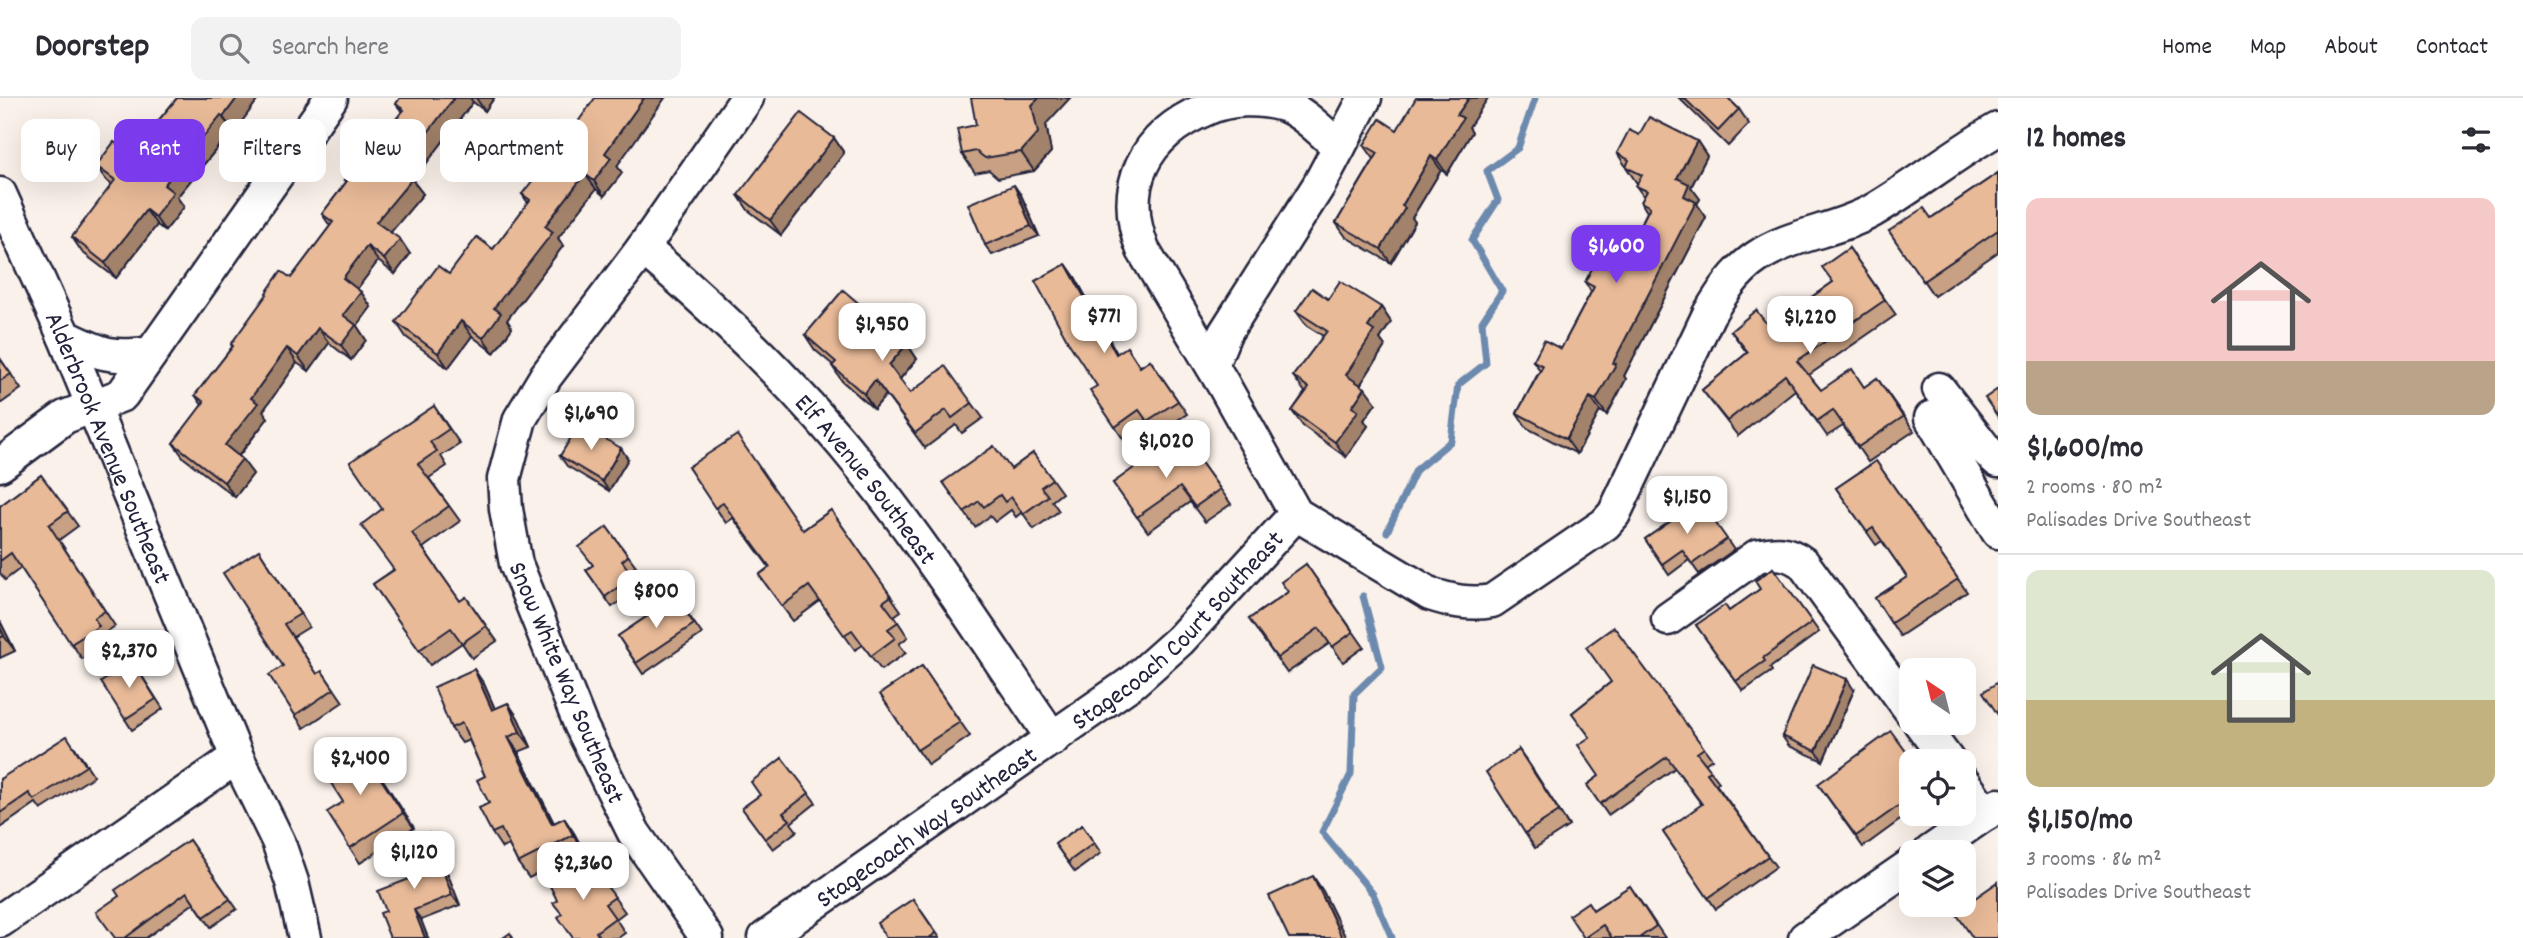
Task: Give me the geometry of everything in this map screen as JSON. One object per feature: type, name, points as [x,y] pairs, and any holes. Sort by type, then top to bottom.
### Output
[{"type":"street","points":[[0,466],[65,417],[122,395],[331,98]]},
{"type":"street","name":"Snow White Way Southeast","points":[[707,938],[634,833],[581,726],[516,564],[506,509],[504,479],[520,419],[546,376],[643,248],[747,98]]},
{"type":"street","points":[[1212,365],[1225,333],[1319,185],[1365,98]]},
{"type":"street","points":[[1339,147],[1283,104],[1239,99],[1219,103],[1192,115],[1157,139],[1145,157],[1134,188],[1132,207],[1135,228],[1143,250],[1296,514],[1430,594],[1462,603],[1477,604],[1492,601],[1605,524],[1614,514],[1710,314],[1722,291],[1739,272],[1757,257],[1781,245],[1852,221],[1871,211],[1958,152],[1998,129]]},
{"type":"street","name":"Alderbrook Avenue Southeast","points":[[0,194],[93,404],[237,757],[278,841],[292,882],[304,938]]},
{"type":"street","name":"Elf Avenue Southeast","points":[[643,248],[708,303],[756,350],[866,472],[902,519],[1053,739]]},
{"type":"street","points":[[64,336],[105,354],[124,357],[151,353]]},
{"type":"street","points":[[1998,461],[1935,403],[1998,532]]},
{"type":"street","name":"Stagecoach Court Southeast","points":[[1053,739],[1157,662],[1296,514]]},
{"type":"street","points":[[1668,620],[1757,556],[1789,553],[1803,562],[1899,694]]},
{"type":"street","name":"Stagecoach Way Southeast","points":[[765,938],[1053,739]]},
{"type":"street","points":[[0,921],[237,757]]},
{"type":"street","points":[[1948,840],[1992,810],[1976,795]]},
{"type":"street","points":[[1805,938],[1899,873]]},
{"type":"building","points":[[177,98],[237,98],[205,135],[205,119],[160,119]]},
{"type":"building","points":[[400,98],[454,98],[426,135],[426,119],[396,119],[404,110],[396,104]]},
{"type":"building","points":[[595,98],[644,98],[605,153],[611,158],[594,181],[588,176],[588,119],[580,119]]},
{"type":"building","points":[[971,98],[1039,98],[1032,105],[1038,133],[1021,152],[985,158],[976,151],[962,154],[957,129],[976,125]]},
{"type":"building","points":[[1416,98],[1469,98],[1457,115],[1463,118],[1437,160],[1431,156],[1381,249],[1336,223],[1378,153],[1364,145],[1380,119],[1397,130]]},
{"type":"building","points":[[1684,98],[1728,98],[1739,109],[1718,131]]},
{"type":"building","points":[[801,113],[834,138],[770,220],[738,195]]},
{"type":"building","points":[[1649,117],[1697,141],[1677,178],[1689,184],[1684,196],[1696,202],[1613,363],[1616,364],[1596,400],[1590,397],[1566,439],[1517,413],[1543,366],[1533,361],[1544,340],[1561,349],[1594,287],[1585,282],[1598,257],[1606,262],[1617,242],[1629,248],[1650,207],[1641,202],[1647,191],[1636,186],[1642,175],[1626,167],[1629,160],[1617,153],[1629,130],[1639,135]]},
{"type":"building","points":[[114,142],[114,179],[100,169],[100,161]]},
{"type":"building","points":[[1998,173],[1998,230],[1923,281],[1889,231],[1924,208],[1931,218]]},
{"type":"building","points":[[114,181],[166,182],[164,185],[173,192],[155,217],[146,210],[105,263],[72,237]]},
{"type":"building","points":[[346,182],[409,182],[376,222],[400,239],[384,259],[367,246],[343,278],[361,292],[343,315],[356,325],[341,345],[318,328],[298,356],[287,348],[251,398],[258,403],[225,445],[242,459],[224,482],[173,443],[204,402],[195,395],[233,346],[231,344],[281,271],[291,278],[333,222],[322,214]]},
{"type":"building","points":[[531,182],[579,182],[545,226],[553,232],[494,308],[501,313],[483,338],[461,321],[438,353],[396,322],[438,266],[449,274],[477,237],[493,249],[530,200],[522,194]]},
{"type":"building","points":[[1014,185],[1031,226],[985,245],[968,204]]},
{"type":"building","points":[[1849,248],[1885,300],[1797,361],[1821,390],[1852,369],[1864,387],[1877,378],[1903,417],[1858,447],[1833,410],[1817,421],[1785,375],[1727,421],[1702,390],[1748,352],[1731,331],[1756,310],[1769,327],[1833,282],[1822,267]]},
{"type":"building","points":[[1066,264],[1116,354],[1127,347],[1140,367],[1150,360],[1178,401],[1147,421],[1139,410],[1115,427],[1090,390],[1097,386],[1070,345],[1035,281]]},
{"type":"building","points":[[1340,281],[1381,307],[1368,327],[1374,331],[1346,375],[1365,388],[1352,407],[1358,411],[1335,442],[1292,411],[1309,388],[1293,376],[1327,331],[1296,311],[1312,288],[1328,299]]},
{"type":"building","points":[[843,290],[907,344],[889,365],[910,393],[945,366],[972,403],[952,418],[946,410],[915,433],[875,380],[864,394],[832,366],[836,362],[805,335]]},
{"type":"building","points":[[0,359],[11,374],[0,381]]},
{"type":"building","points":[[1998,389],[1998,417],[1985,398]]},
{"type":"building","points":[[434,406],[449,429],[430,442],[437,451],[418,464],[449,506],[412,533],[460,601],[466,597],[486,626],[462,643],[451,628],[419,650],[373,584],[394,570],[361,525],[382,509],[350,462]]},
{"type":"building","points":[[579,424],[621,448],[602,481],[560,456]]},
{"type":"building","points":[[737,435],[803,530],[831,510],[891,596],[883,602],[898,622],[888,629],[895,638],[871,656],[852,630],[844,635],[809,586],[782,606],[759,575],[770,567],[723,503],[715,508],[688,467]]},
{"type":"building","points":[[1170,442],[1179,454],[1190,447],[1220,489],[1195,507],[1180,487],[1137,517],[1113,483]]},
{"type":"building","points":[[994,446],[1011,469],[1033,453],[1052,479],[1041,487],[1048,496],[1023,514],[1011,497],[1005,502],[1000,495],[984,507],[979,501],[964,512],[943,482]]},
{"type":"building","points":[[1876,461],[1958,579],[1891,623],[1875,598],[1907,577],[1873,528],[1867,532],[1836,488]]},
{"type":"building","points":[[41,475],[68,511],[49,525],[105,611],[94,618],[99,626],[71,644],[11,553],[0,561],[0,506]]},
{"type":"building","points":[[1700,501],[1727,539],[1692,564],[1682,550],[1662,564],[1645,539]]},
{"type":"building","points":[[607,527],[628,556],[622,561],[633,576],[605,597],[586,570],[593,565],[579,547]]},
{"type":"building","points":[[259,550],[300,614],[284,624],[317,674],[322,671],[334,689],[295,715],[269,675],[283,666],[223,573]]},
{"type":"building","points":[[1306,564],[1353,632],[1332,647],[1319,628],[1277,658],[1249,619],[1288,592],[1281,582]]},
{"type":"building","points":[[1773,568],[1812,622],[1736,681],[1696,625],[1725,605],[1729,611],[1760,589],[1755,581]]},
{"type":"building","points":[[676,597],[694,624],[636,663],[618,636]]},
{"type":"building","points":[[1614,627],[1704,748],[1697,753],[1711,771],[1707,773],[1768,856],[1708,898],[1663,832],[1702,804],[1667,757],[1600,804],[1587,785],[1599,776],[1578,745],[1590,737],[1572,713],[1611,682],[1586,647]]},
{"type":"building","points":[[133,662],[156,699],[125,719],[101,682]]},
{"type":"building","points":[[1813,665],[1847,679],[1816,751],[1782,736]]},
{"type":"building","points":[[922,666],[960,722],[917,750],[880,694]]},
{"type":"building","points":[[474,669],[492,710],[508,703],[520,732],[508,737],[552,824],[564,818],[573,835],[518,863],[501,829],[492,833],[479,808],[489,803],[477,780],[485,776],[462,723],[451,728],[434,687]]},
{"type":"building","points":[[1998,682],[1998,715],[1983,692]]},
{"type":"building","points":[[1891,731],[1904,749],[1899,749],[1899,806],[1856,836],[1818,784]]},
{"type":"building","points":[[67,736],[86,766],[34,800],[29,793],[0,813],[0,779]]},
{"type":"building","points":[[359,745],[403,813],[350,848],[327,812],[343,802],[322,769]]},
{"type":"building","points":[[1519,750],[1559,811],[1525,833],[1486,772]]},
{"type":"building","points":[[782,758],[809,793],[783,813],[790,820],[765,839],[742,808],[760,795],[751,782]]},
{"type":"building","points":[[1082,825],[1094,843],[1068,862],[1055,844]]},
{"type":"building","points":[[429,834],[452,895],[414,910],[425,938],[390,938],[380,913],[386,911],[378,891],[417,876],[405,844]]},
{"type":"building","points":[[189,840],[230,899],[204,917],[187,892],[125,938],[115,938],[96,912],[119,896],[115,890]]},
{"type":"building","points":[[587,860],[615,897],[605,904],[615,918],[596,932],[600,938],[573,938],[558,917],[562,914],[553,903],[557,900],[550,886]]},
{"type":"building","points":[[1313,876],[1342,938],[1289,938],[1269,896]]},
{"type":"building","points":[[1998,882],[1998,938],[1973,938],[1958,917],[1976,917],[1976,897]]},
{"type":"building","points":[[1630,886],[1656,926],[1639,938],[1612,938],[1603,925],[1584,938],[1569,915],[1588,902],[1593,910]]},
{"type":"building","points":[[913,899],[936,933],[929,938],[886,938],[877,923]]},
{"type":"waterway","points":[[1387,532],[1416,470],[1451,441],[1458,385],[1486,363],[1482,322],[1502,291],[1472,240],[1498,200],[1487,171],[1518,148],[1535,98]]},
{"type":"waterway","points":[[1363,596],[1382,667],[1354,694],[1351,774],[1322,832],[1373,894],[1392,938]]}]
